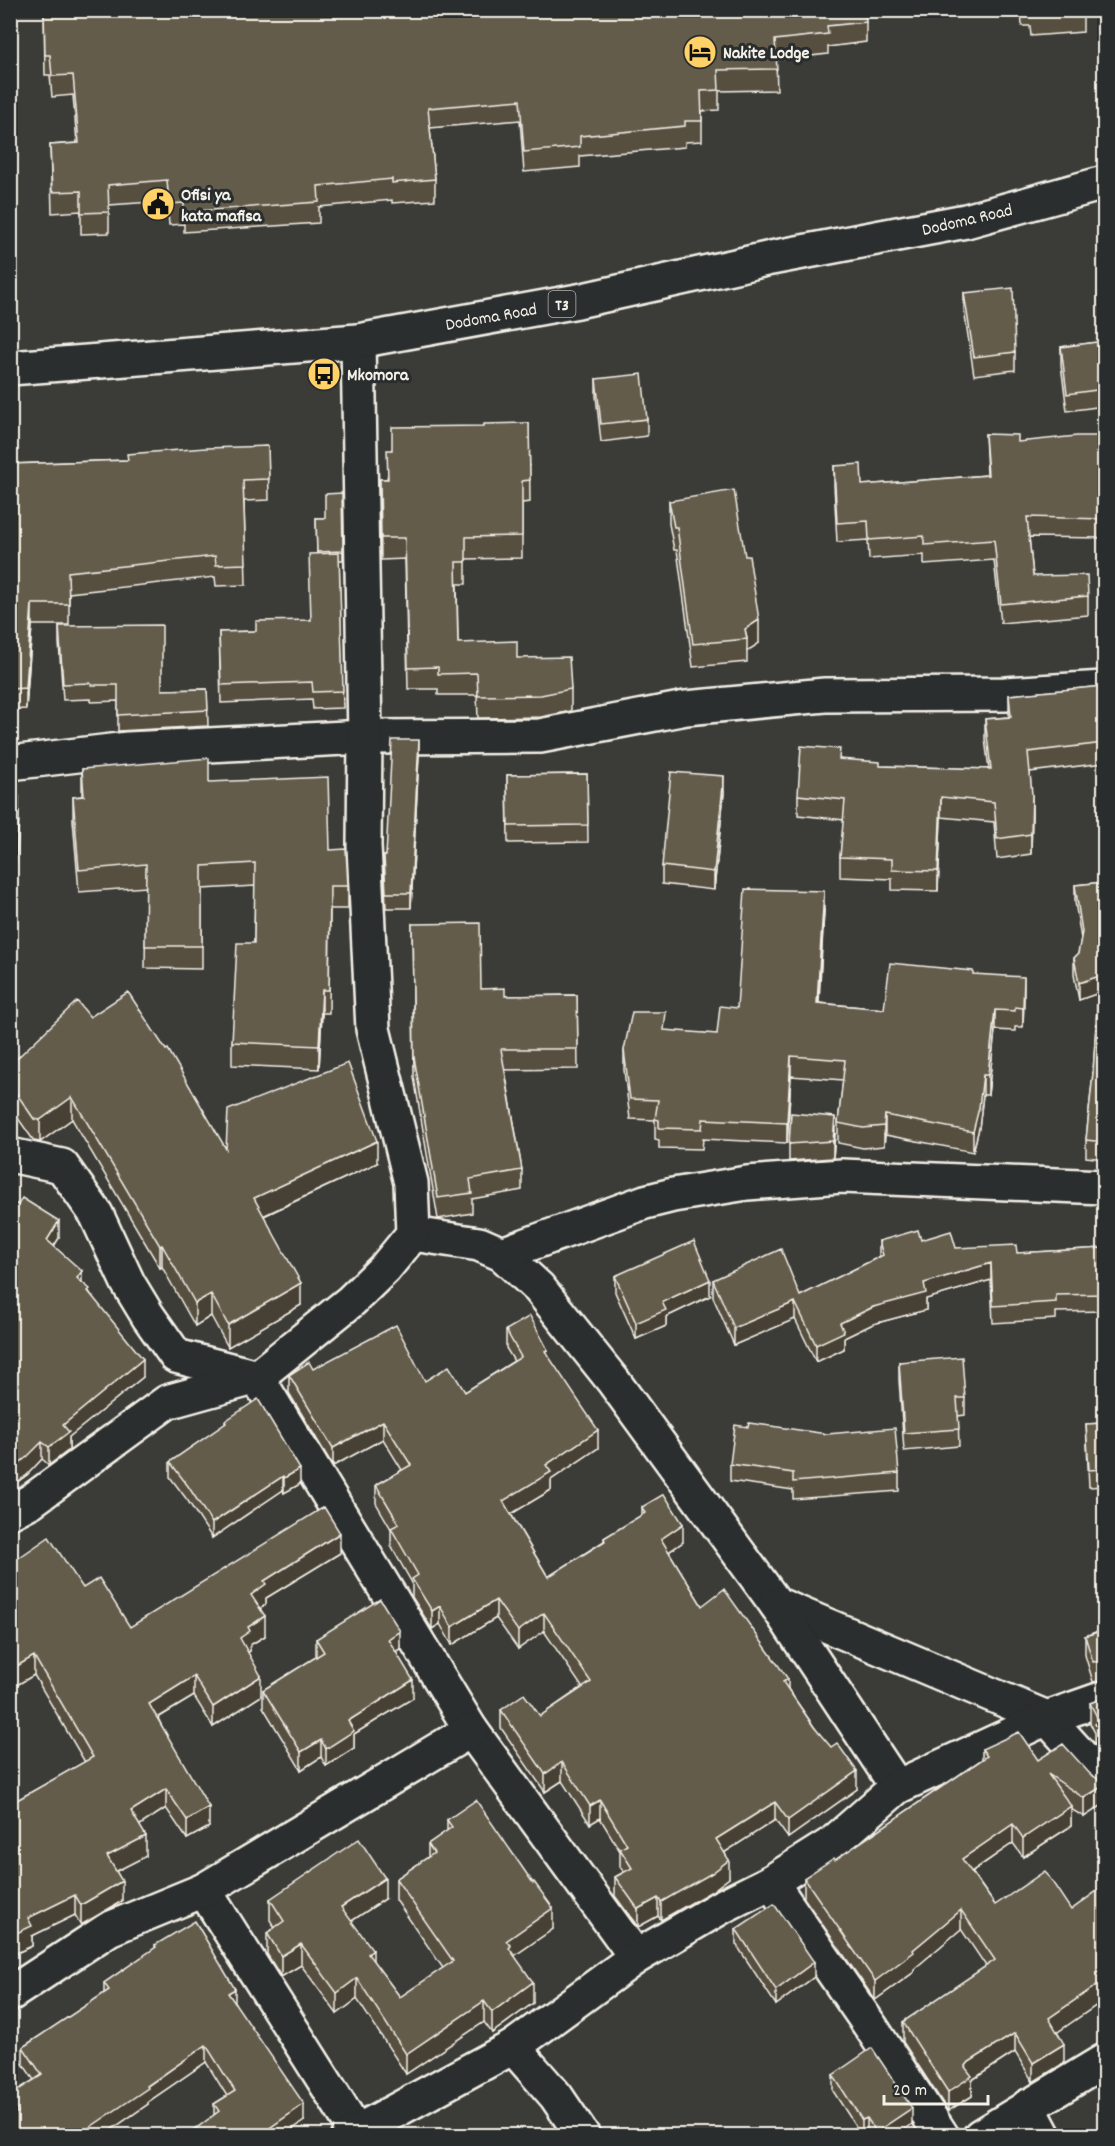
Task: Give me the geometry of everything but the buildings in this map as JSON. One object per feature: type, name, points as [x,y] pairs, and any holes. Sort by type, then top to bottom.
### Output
[{"type":"main road","name":"Dodoma Road","points":[[10,368],[358,341],[579,301],[771,258],[966,221],[1104,183]]},
{"type":"main road","points":[[10,1512],[31,1501],[168,1402],[256,1377],[351,1302],[385,1268],[413,1234],[411,1183],[373,1029],[364,846],[365,737],[358,341]]},
{"type":"main road","points":[[10,763],[128,749],[365,737],[540,736],[686,708],[825,695],[1005,694],[1104,688]]},
{"type":"main road","points":[[10,1155],[62,1166],[96,1214],[128,1283],[176,1356],[256,1377],[471,1730],[636,1957]]},
{"type":"main road","points":[[502,1254],[645,1202],[673,1195],[747,1184],[842,1176],[1104,1187]]},
{"type":"main road","points":[[413,1234],[479,1244],[502,1254],[539,1288],[614,1382],[776,1604],[897,1787]]},
{"type":"main road","points":[[776,1604],[1047,1718],[1104,1780]]},
{"type":"main road","points":[[204,1890],[353,2133],[513,2047],[636,1957],[721,1907],[771,1882],[832,1844],[897,1787],[1047,1718],[1104,1698]]},
{"type":"main road","points":[[10,1994],[109,1929],[204,1890],[471,1730]]},
{"type":"main road","points":[[771,1882],[942,2136]]},
{"type":"main road","points":[[513,2047],[556,2096],[583,2136]]},
{"type":"main road","points":[[980,2136],[1104,2061]]},
{"type":"main road","points":[[1028,2106],[1044,2136]]},
{"type":"place","name":"Nakite Lodge","points":[[700,52]]},
{"type":"place","name":"Ofisi ya kata mafisa","points":[[158,204]]},
{"type":"place","name":"Mkomora","points":[[324,374]]}]
